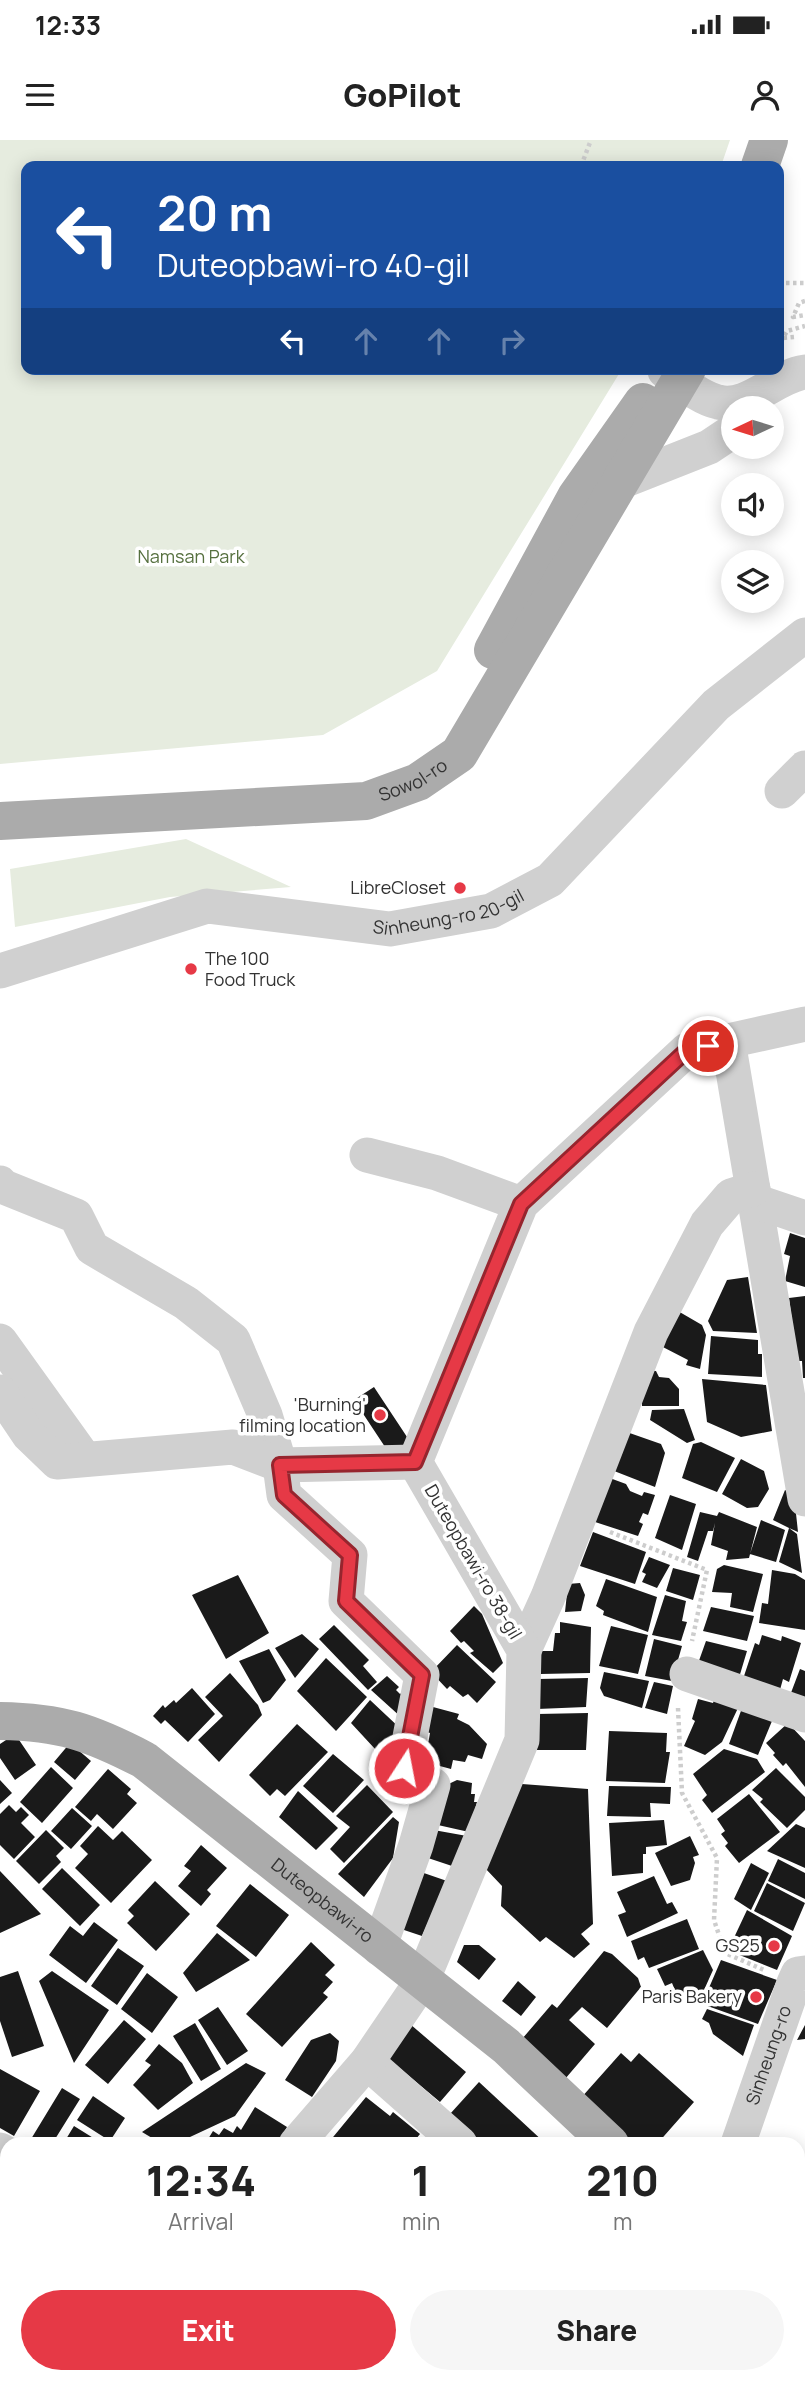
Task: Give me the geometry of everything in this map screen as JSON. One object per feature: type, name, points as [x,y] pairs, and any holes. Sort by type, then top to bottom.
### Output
[{"type":"main road","points":[[762,161],[769,140]]},
{"type":"main road","points":[[773,161],[778,140]]},
{"type":"main road","name":"Sowol-ro","points":[[0,806],[188,796],[327,783],[372,777],[412,760],[433,744],[454,719],[576,497],[673,375]]},
{"type":"main road","name":"Sowol-ro","points":[[0,821],[366,801],[418,782],[459,754],[623,481],[674,375]]},
{"type":"main road","name":"Duteopbawi-ro","points":[[0,1721],[53,1723],[96,1735],[144,1760],[506,2046],[603,2137]]},
{"type":"street","points":[[678,375],[716,402],[735,404],[794,373],[805,372]]},
{"type":"street","points":[[784,399],[805,386]]},
{"type":"street","points":[[623,481],[709,447],[721,439]]},
{"type":"street","name":"Sinheung-ro 20-gil","points":[[0,971],[207,906],[390,929],[491,911],[550,880],[716,705],[805,635]]},
{"type":"street","points":[[0,1392],[29,1435],[57,1462],[233,1447],[280,1465],[415,1462],[521,1204],[687,1050],[805,1024]]},
{"type":"street","points":[[728,1041],[804,1487]]},
{"type":"street","points":[[367,1155],[437,1173],[521,1204]]},
{"type":"street","points":[[0,1183],[76,1216],[92,1248],[186,1303],[233,1340],[265,1415],[280,1465],[284,1495],[350,1555],[346,1601],[422,1675],[404,1768],[433,1785],[416,1845],[379,1948]]},
{"type":"street","points":[[524,1650],[651,1332],[707,1224],[731,1196],[754,1195],[805,1218]]},
{"type":"street","points":[[0,1341],[84,1458]]},
{"type":"street","name":"Duteopbawi-ro 38-gil","points":[[303,2137],[367,2062],[422,1981],[522,1740],[524,1650],[415,1462]]},
{"type":"street","points":[[687,1674],[805,1715]]},
{"type":"street","name":"Sinheung-ro","points":[[741,2137],[800,1972]]},
{"type":"street","points":[[367,2062],[452,2137]]},
{"type":"path","points":[[583,161],[591,140]]},
{"type":"path","points":[[784,284],[805,283]]},
{"type":"path","points":[[805,301],[799,303],[793,317],[805,315]]},
{"type":"path","points":[[784,336],[787,331],[805,326]]},
{"type":"path","points":[[784,338],[805,336]]},
{"type":"path","points":[[578,1520],[707,1570],[687,1674],[678,1704],[682,1793],[718,1858],[714,1920],[724,1953],[800,1972]]},
{"type":"green space","name":"Namsan Park","points":[[0,140],[730,140],[723,161],[21,161],[21,375],[618,375],[437,671],[323,735],[0,764]]},
{"type":"green space","points":[[186,839],[291,887],[170,897],[15,927],[10,869]]},
{"type":"building","points":[[790,1233],[805,1238],[805,1287],[785,1281],[790,1256],[784,1254]]},
{"type":"building","points":[[748,1277],[757,1333],[713,1331],[708,1321],[727,1280]]},
{"type":"building","points":[[805,1296],[803,1378],[802,1361],[797,1361],[789,1298]]},
{"type":"building","points":[[671,1307],[702,1325],[706,1335],[700,1369],[686,1365],[688,1360],[657,1344]]},
{"type":"building","points":[[711,1336],[758,1340],[758,1354],[762,1354],[762,1377],[708,1374]]},
{"type":"building","points":[[642,1370],[656,1371],[659,1377],[669,1378],[679,1389],[679,1406],[642,1406]]},
{"type":"building","points":[[702,1379],[766,1385],[772,1431],[741,1437],[707,1422]]},
{"type":"building","points":[[374,1387],[411,1443],[391,1456],[354,1400]]},
{"type":"building","points":[[684,1409],[695,1440],[687,1443],[650,1420],[652,1410]]},
{"type":"building","points":[[621,1430],[661,1444],[665,1453],[655,1487],[609,1469]]},
{"type":"building","points":[[701,1442],[735,1458],[717,1492],[682,1478],[693,1444]]},
{"type":"building","points":[[741,1459],[764,1471],[769,1489],[758,1507],[747,1508],[722,1494]]},
{"type":"building","points":[[607,1477],[626,1484],[630,1491],[642,1496],[644,1492],[655,1495],[648,1515],[643,1513],[639,1522],[643,1524],[638,1536],[592,1521]]},
{"type":"building","points":[[785,1490],[794,1495],[798,1532],[773,1520]]},
{"type":"building","points":[[670,1495],[696,1504],[682,1550],[655,1538]]},
{"type":"building","points":[[700,1512],[717,1516],[719,1512],[757,1527],[749,1558],[726,1560],[728,1551],[711,1545],[715,1523],[713,1531],[708,1531],[698,1561],[687,1557]]},
{"type":"building","points":[[761,1520],[785,1530],[776,1562],[750,1554]]},
{"type":"building","points":[[789,1528],[797,1534],[802,1573],[779,1562]]},
{"type":"building","points":[[593,1532],[646,1552],[635,1584],[580,1566]]},
{"type":"building","points":[[649,1557],[670,1565],[657,1588],[642,1582],[646,1574],[642,1572]]},
{"type":"building","points":[[724,1565],[763,1574],[753,1612],[730,1607],[732,1593],[712,1592],[717,1569]]},
{"type":"building","points":[[673,1568],[700,1575],[693,1600],[666,1591]]},
{"type":"building","points":[[772,1570],[795,1574],[805,1580],[805,1630],[759,1623],[762,1603],[768,1604]]},
{"type":"building","points":[[238,1575],[269,1633],[226,1659],[192,1595]]},
{"type":"building","points":[[606,1579],[657,1597],[648,1632],[603,1615],[604,1611],[596,1606]]},
{"type":"building","points":[[580,1583],[585,1595],[581,1611],[565,1612],[568,1584]]},
{"type":"building","points":[[665,1595],[686,1601],[682,1621],[687,1622],[681,1641],[652,1635]]},
{"type":"building","points":[[474,1606],[482,1614],[503,1663],[493,1673],[470,1653],[474,1651],[464,1641],[461,1643],[450,1631]]},
{"type":"building","points":[[711,1607],[754,1616],[747,1641],[703,1631]]},
{"type":"building","points":[[560,1622],[591,1627],[590,1673],[540,1674],[541,1651],[553,1651],[555,1633],[560,1633]]},
{"type":"building","points":[[334,1625],[369,1660],[363,1666],[377,1682],[368,1690],[319,1639]]},
{"type":"building","points":[[611,1626],[648,1635],[638,1674],[599,1666]]},
{"type":"building","points":[[302,1634],[319,1649],[295,1678],[275,1648]]},
{"type":"building","points":[[762,1635],[781,1641],[782,1636],[801,1643],[789,1682],[783,1679],[778,1697],[741,1685],[755,1643],[759,1645]]},
{"type":"building","points":[[654,1639],[682,1646],[672,1681],[645,1676]]},
{"type":"building","points":[[706,1641],[747,1651],[738,1681],[696,1669]]},
{"type":"building","points":[[457,1645],[496,1682],[477,1703],[468,1694],[463,1697],[450,1686],[447,1689],[431,1672]]},
{"type":"building","points":[[269,1649],[286,1680],[270,1700],[263,1703],[239,1661]]},
{"type":"building","points":[[326,1658],[367,1697],[336,1731],[297,1691]]},
{"type":"building","points":[[800,1669],[805,1671],[805,1706],[789,1698]]},
{"type":"building","points":[[604,1672],[649,1681],[642,1708],[604,1696],[600,1688]]},
{"type":"building","points":[[230,1673],[258,1705],[262,1715],[219,1762],[198,1740],[223,1716],[205,1697]]},
{"type":"building","points":[[387,1676],[399,1687],[396,1690],[400,1694],[404,1691],[402,1718],[371,1690]]},
{"type":"building","points":[[588,1678],[586,1707],[537,1709],[538,1679]]},
{"type":"building","points":[[654,1682],[673,1686],[667,1714],[645,1708]]},
{"type":"building","points":[[192,1688],[215,1714],[188,1742],[165,1720],[161,1724],[153,1716],[163,1705],[165,1708],[174,1700],[176,1703]]},
{"type":"building","points":[[698,1699],[713,1703],[714,1700],[738,1708],[722,1742],[705,1755],[684,1746],[695,1721],[692,1719]]},
{"type":"building","points":[[370,1700],[403,1731],[388,1763],[351,1723]]},
{"type":"building","points":[[433,1707],[459,1714],[457,1719],[469,1725],[487,1744],[482,1759],[468,1755],[465,1762],[453,1760],[451,1769],[425,1762],[430,1733],[427,1732]]},
{"type":"building","points":[[742,1708],[772,1721],[758,1755],[729,1744]]},
{"type":"building","points":[[588,1713],[586,1750],[537,1750],[537,1714]]},
{"type":"building","points":[[788,1723],[805,1741],[805,1787],[786,1763],[783,1766],[773,1755],[775,1753],[766,1743]]},
{"type":"building","points":[[297,1724],[328,1752],[285,1796],[277,1789],[270,1796],[249,1775]]},
{"type":"building","points":[[609,1731],[667,1733],[666,1752],[670,1752],[665,1783],[606,1781]]},
{"type":"building","points":[[15,1734],[36,1765],[15,1780],[0,1758],[0,1744]]},
{"type":"building","points":[[70,1743],[91,1761],[75,1780],[54,1762]]},
{"type":"building","points":[[724,1749],[757,1759],[765,1772],[712,1813],[702,1800],[707,1795],[693,1774]]},
{"type":"building","points":[[333,1754],[364,1780],[333,1813],[303,1786]]},
{"type":"building","points":[[51,1767],[73,1788],[42,1823],[20,1802]]},
{"type":"building","points":[[776,1768],[805,1797],[805,1810],[787,1828],[760,1802],[763,1799],[752,1790]]},
{"type":"building","points":[[108,1769],[131,1789],[127,1794],[137,1803],[113,1829],[97,1814],[91,1821],[75,1807]]},
{"type":"building","points":[[0,1780],[12,1793],[0,1804]]},
{"type":"building","points":[[457,1780],[472,1783],[471,1794],[475,1794],[474,1802],[477,1802],[469,1832],[429,1823],[436,1790]]},
{"type":"building","points":[[522,1784],[588,1789],[593,1924],[581,1934],[590,1944],[574,1958],[546,1937],[540,1942],[501,1906],[502,1886],[485,1868]]},
{"type":"building","points":[[367,1785],[393,1812],[344,1863],[330,1849],[350,1827],[336,1816]]},
{"type":"building","points":[[609,1786],[671,1787],[670,1804],[650,1803],[651,1817],[607,1816]]},
{"type":"building","points":[[298,1791],[338,1828],[316,1850],[279,1817]]},
{"type":"building","points":[[749,1794],[780,1832],[739,1863],[725,1846],[728,1843],[721,1834],[725,1831],[717,1819]]},
{"type":"building","points":[[9,1805],[16,1812],[21,1807],[29,1815],[21,1823],[35,1837],[14,1859],[0,1845],[0,1814]]},
{"type":"building","points":[[72,1808],[92,1826],[71,1849],[51,1831]]},
{"type":"building","points":[[393,1817],[399,1822],[393,1858],[364,1897],[338,1874]]},
{"type":"building","points":[[664,1820],[667,1845],[646,1847],[646,1854],[643,1854],[643,1873],[612,1876],[609,1823]]},
{"type":"building","points":[[796,1824],[805,1828],[805,1868],[767,1851]]},
{"type":"building","points":[[98,1826],[113,1840],[122,1831],[152,1860],[111,1903],[75,1868],[88,1854],[80,1846]]},
{"type":"building","points":[[428,1829],[467,1836],[455,1867],[422,1856]]},
{"type":"building","points":[[46,1830],[64,1848],[56,1856],[61,1862],[39,1884],[16,1861]]},
{"type":"building","points":[[690,1836],[699,1855],[693,1857],[695,1863],[690,1880],[671,1886],[655,1853]]},
{"type":"building","points":[[201,1845],[227,1868],[207,1890],[211,1894],[201,1906],[178,1886],[191,1871],[184,1866]]},
{"type":"building","points":[[778,1859],[805,1873],[805,1899],[768,1881]]},
{"type":"building","points":[[751,1863],[769,1873],[751,1910],[734,1899]]},
{"type":"building","points":[[62,1868],[100,1905],[80,1926],[42,1889]]},
{"type":"building","points":[[0,1871],[41,1914],[0,1933]]},
{"type":"building","points":[[418,1871],[447,1881],[422,1936],[395,1927]]},
{"type":"building","points":[[654,1876],[667,1904],[672,1902],[678,1913],[627,1937],[618,1915],[626,1912],[617,1892]]},
{"type":"building","points":[[155,1881],[190,1914],[156,1951],[127,1923],[134,1916],[128,1910]]},
{"type":"building","points":[[767,1883],[805,1903],[793,1931],[754,1911]]},
{"type":"building","points":[[250,1884],[289,1915],[256,1957],[216,1926]]},
{"type":"building","points":[[747,1910],[792,1936],[777,1970],[737,1954],[740,1948],[731,1944]]},
{"type":"building","points":[[687,1919],[699,1949],[649,1968],[644,1957],[638,1960],[631,1941]]},
{"type":"building","points":[[94,1922],[118,1940],[86,1983],[49,1955],[70,1926],[83,1936]]},
{"type":"building","points":[[217,1933],[250,1960],[196,1992],[183,1973]]},
{"type":"building","points":[[311,1942],[335,1965],[325,1975],[333,1982],[323,1993],[328,1997],[282,2047],[246,2014]]},
{"type":"building","points":[[464,1945],[479,1945],[496,1959],[479,1980],[457,1962]]},
{"type":"building","points":[[118,1948],[144,1966],[117,2005],[91,1986]]},
{"type":"building","points":[[703,1950],[713,1970],[704,1990],[679,2000],[672,1983],[665,1986],[657,1969]]},
{"type":"building","points":[[604,1951],[612,1954],[638,1978],[641,1987],[607,2028],[582,2007],[569,2020],[595,2044],[565,2079],[522,2039],[552,2004],[557,2008]]},
{"type":"building","points":[[721,1960],[777,1980],[758,2024],[702,2004]]},
{"type":"building","points":[[18,1971],[44,2046],[12,2057],[0,2021],[0,1977]]},
{"type":"building","points":[[52,1971],[109,2010],[74,2063],[39,1981]]},
{"type":"building","points":[[147,1973],[178,1997],[152,2033],[121,2009]]},
{"type":"building","points":[[518,1981],[536,1997],[521,2016],[502,2001]]},
{"type":"building","points":[[218,2007],[248,2051],[227,2065],[198,2020]]},
{"type":"building","points":[[707,2009],[754,2025],[743,2056],[713,2034],[709,2023],[702,2019]]},
{"type":"building","points":[[124,2020],[146,2039],[108,2084],[85,2065]]},
{"type":"building","points":[[195,2023],[221,2069],[201,2081],[173,2036]]},
{"type":"building","points":[[410,2024],[466,2072],[440,2102],[384,2055]]},
{"type":"building","points":[[805,2025],[805,2039],[797,2040]]},
{"type":"building","points":[[330,2033],[339,2041],[336,2061],[312,2097],[285,2080],[311,2040]]},
{"type":"building","points":[[159,2044],[182,2063],[193,2083],[158,2110],[133,2085],[151,2065],[145,2061]]},
{"type":"building","points":[[621,2053],[631,2062],[639,2053],[694,2102],[663,2137],[622,2137],[580,2099]]},
{"type":"building","points":[[246,2063],[266,2073],[235,2116],[190,2137],[150,2137],[142,2132]]},
{"type":"building","points":[[0,2069],[40,2091],[14,2136],[0,2128]]},
{"type":"building","points":[[479,2082],[538,2137],[475,2137],[450,2114]]},
{"type":"building","points":[[62,2088],[80,2099],[56,2137],[32,2137]]},
{"type":"building","points":[[93,2096],[125,2118],[113,2137],[104,2137],[77,2120]]},
{"type":"building","points":[[366,2097],[390,2116],[393,2112],[420,2134],[418,2137],[333,2137]]},
{"type":"building","points":[[255,2107],[287,2127],[281,2137],[209,2137],[213,2131],[219,2135],[224,2128],[233,2133],[237,2126],[241,2130]]},
{"type":"building","points":[[74,2126],[92,2137],[67,2137]]},
{"type":"place","name":"LibreCloset","points":[[460,888]]},
{"type":"place","name":"The 100 Food Truck","points":[[191,969]]},
{"type":"place","name":"'Burning' filming location","points":[[380,1415]]},
{"type":"place","name":"GS25","points":[[774,1946]]},
{"type":"place","name":"Paris Bakery","points":[[756,1997]]},
{"type":"route","points":[[404,1768],[422,1675],[346,1601],[350,1555],[284,1495],[280,1465],[415,1462],[521,1204],[687,1050],[708,1046]]}]
